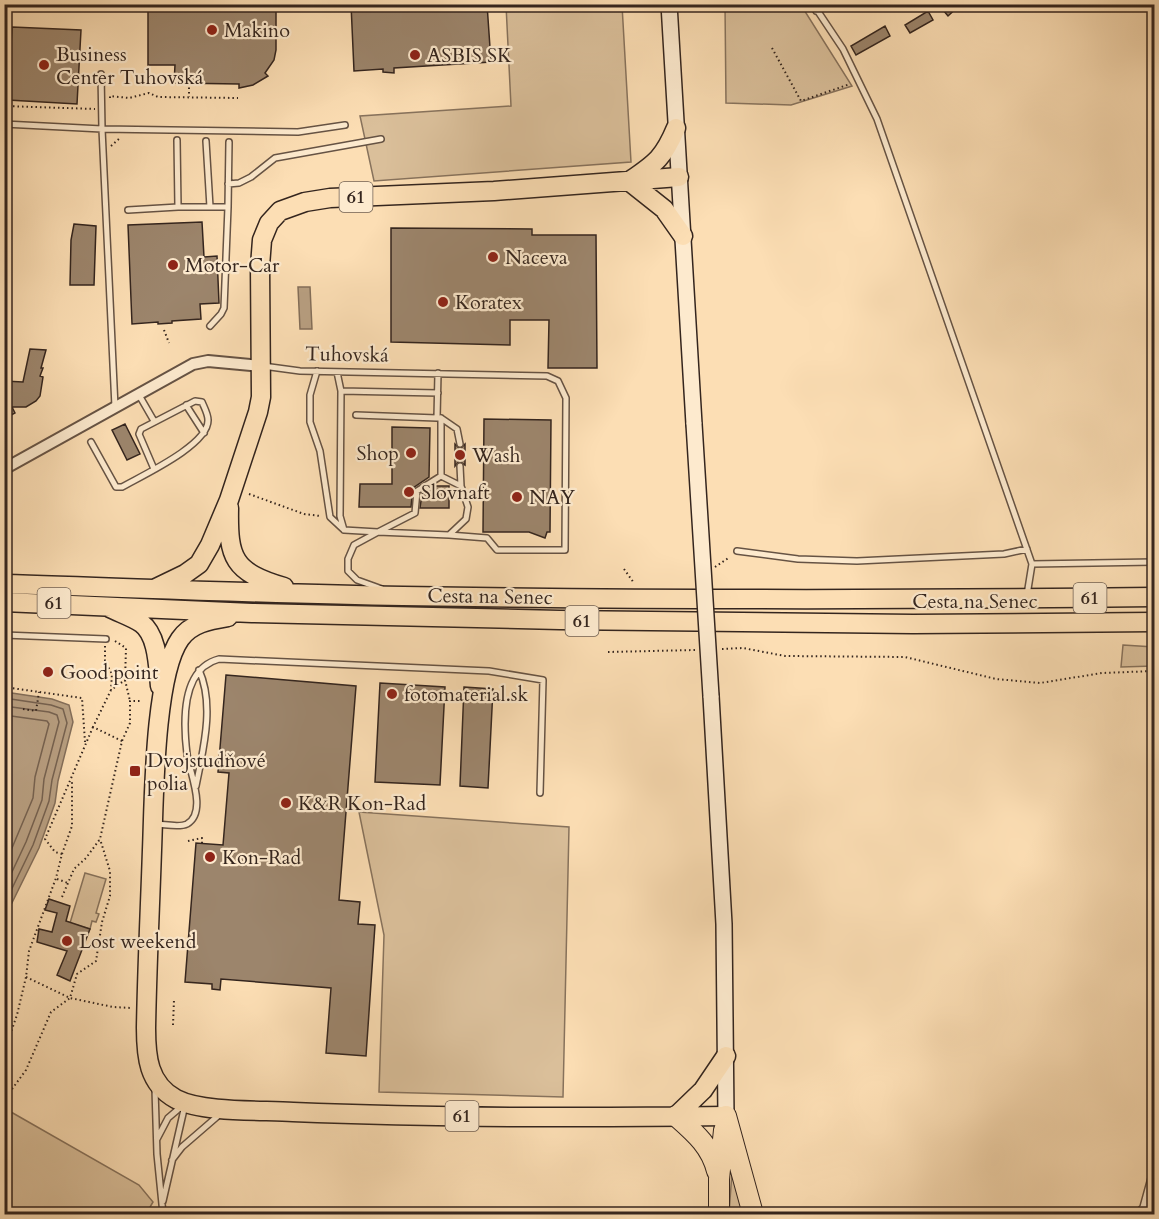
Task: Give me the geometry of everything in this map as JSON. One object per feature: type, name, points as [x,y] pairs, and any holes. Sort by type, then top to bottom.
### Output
[{"type":"highway","points":[[676,1116],[700,1137],[709,1149],[719,1179]]},
{"type":"highway","points":[[719,1215],[719,1179],[726,1116]]},
{"type":"highway","points":[[726,1116],[753,1215]]},
{"type":"main road","points":[[669,4],[724,912],[726,1116]]},
{"type":"main road","points":[[676,128],[668,149],[659,160],[630,182],[664,209],[683,236]]},
{"type":"main road","name":"61","points":[[154,589],[185,574],[199,564],[229,500],[258,412],[262,383],[260,250],[266,228],[280,211],[305,202],[330,198],[494,191],[679,177]]},
{"type":"main road","name":"61","points":[[229,500],[229,543],[234,558],[242,568],[267,582],[306,594]]},
{"type":"main road","name":"Cesta na Senec","points":[[4,584],[400,596],[763,600],[1155,597]]},
{"type":"main road","name":"Cesta na Senec","points":[[4,602],[252,612],[741,623],[1155,622]]},
{"type":"main road","name":"61","points":[[103,605],[147,629],[153,642],[158,666],[161,702],[146,1008],[147,1060],[156,1081],[166,1093],[186,1103],[227,1108],[344,1114],[580,1118],[726,1116]]},
{"type":"main road","name":"61","points":[[161,702],[174,650],[180,638],[194,626],[252,612]]},
{"type":"main road","points":[[676,1116],[703,1090],[726,1056]]},
{"type":"street","name":"Tuhovská","points":[[4,469],[140,395],[175,372],[200,362],[261,366]]},
{"type":"lane","points":[[813,4],[843,49],[881,130],[1032,564],[1026,598]]},
{"type":"lane","points":[[816,11],[831,4]]},
{"type":"lane","points":[[101,74],[115,408]]},
{"type":"lane","points":[[4,124],[102,129],[298,132],[345,125]]},
{"type":"lane","points":[[228,184],[239,183],[251,177],[274,158],[381,139]]},
{"type":"lane","points":[[177,140],[178,207]]},
{"type":"lane","points":[[206,141],[210,207]]},
{"type":"lane","points":[[210,326],[224,308],[230,142]]},
{"type":"lane","points":[[128,210],[228,207]]},
{"type":"lane","name":"Tuhovská","points":[[261,366],[337,372],[547,376],[558,381],[566,398],[565,550],[497,550],[487,538],[449,535]]},
{"type":"lane","points":[[317,371],[310,395],[310,422],[320,451],[330,517],[344,530],[449,535],[466,519],[468,507],[461,486],[460,466]]},
{"type":"lane","points":[[337,372],[341,391],[339,516],[344,530]]},
{"type":"lane","points":[[438,373],[441,476]]},
{"type":"lane","points":[[341,391],[438,393]]},
{"type":"lane","points":[[140,395],[154,421]]},
{"type":"lane","points":[[91,442],[116,488],[122,487],[154,469],[181,453],[204,433],[208,419],[202,402],[195,400],[141,429],[139,434],[154,469]]},
{"type":"lane","points":[[186,405],[204,433]]},
{"type":"lane","points":[[356,415],[439,418],[457,429],[460,444]]},
{"type":"lane","points":[[441,476],[461,486]]},
{"type":"lane","points":[[400,596],[357,580],[348,571],[348,559],[354,545],[415,513],[417,491],[441,476]]},
{"type":"lane","points":[[736,551],[798,560],[857,561],[1004,554],[1027,549]]},
{"type":"lane","points":[[1032,564],[1155,562]]},
{"type":"lane","points":[[4,635],[106,639]]},
{"type":"lane","points":[[195,788],[187,756],[185,719],[192,681],[207,662],[219,659],[489,670],[543,680],[540,793]]},
{"type":"lane","points":[[154,824],[183,825],[189,823],[195,812],[195,788],[202,758],[207,705],[205,683],[199,670]]},
{"type":"lane","points":[[156,1081],[154,1094],[156,1140],[163,1215]]},
{"type":"lane","points":[[156,1140],[168,1118],[186,1103]]},
{"type":"lane","points":[[162,1206],[186,1103]]},
{"type":"lane","points":[[171,1161],[182,1147],[227,1108]]},
{"type":"lane","points":[[1143,1207],[1155,1167]]},
{"type":"lane","points":[[1137,1215],[1143,1207],[1155,1199]]},
{"type":"path","points":[[772,48],[801,101],[859,81]]},
{"type":"path","points":[[189,83],[189,98]]},
{"type":"path","points":[[4,106],[110,110],[110,96],[129,98],[149,93],[158,97],[238,98]]},
{"type":"path","points":[[164,330],[169,343]]},
{"type":"path","points":[[249,494],[304,514],[330,517]]},
{"type":"path","points":[[709,571],[726,561],[736,551]]},
{"type":"path","points":[[624,569],[640,590]]},
{"type":"path","points":[[62,854],[56,852],[45,839],[111,690],[112,674],[105,661],[106,639],[112,638],[126,648],[125,680],[130,701],[130,723],[122,741],[100,838],[86,858],[74,869],[62,897]]},
{"type":"path","points":[[720,649],[742,648],[786,656],[905,657],[996,679],[1040,683],[1102,673],[1155,671]]},
{"type":"path","points":[[608,652],[698,650]]},
{"type":"path","points":[[111,690],[125,680]]},
{"type":"path","points":[[4,687],[82,698],[85,745]]},
{"type":"path","points":[[23,709],[36,711],[39,692]]},
{"type":"path","points":[[130,701],[140,701]]},
{"type":"path","points":[[93,727],[122,741]]},
{"type":"path","points":[[4,1052],[17,1015],[26,977],[29,951],[56,879],[72,826],[72,779]]},
{"type":"path","points":[[4,1100],[26,1070],[51,1012],[70,998],[77,974],[96,961],[102,922],[110,896],[110,871],[100,838]]},
{"type":"path","points":[[188,841],[202,838],[202,843]]},
{"type":"path","points":[[56,879],[68,883]]},
{"type":"path","points":[[26,977],[70,998],[113,1007],[146,1008]]},
{"type":"path","points":[[1155,988],[1150,999],[1149,1011],[1155,1018]]},
{"type":"path","points":[[173,1025],[174,1000]]},
{"type":"shaded area","points":[[506,5],[622,5],[631,162],[374,181],[360,116],[511,106]]},
{"type":"shaded area","points":[[725,5],[801,5],[852,86],[791,105],[726,103]]},
{"type":"shaded area","points":[[1123,645],[1154,647],[1154,666],[1121,667]]},
{"type":"shaded area","points":[[359,812],[569,827],[563,1097],[379,1092],[384,935]]},
{"type":"shaded area","points":[[85,873],[106,879],[96,913],[99,914],[96,922],[92,921],[90,929],[70,923]]},
{"type":"shaded area","points":[[4,1108],[139,1185],[153,1202],[146,1214],[5,1214]]},
{"type":"shaded area","points":[[732,1172],[745,1214],[729,1214]]},
{"type":"water","points":[[298,287],[310,287],[312,329],[300,329]]},
{"type":"water","points":[[5,692],[52,699],[69,705],[73,722],[58,781],[55,803],[39,848],[5,917]]},
{"type":"building","name":"Makino","points":[[148,4],[242,5],[241,10],[276,9],[276,50],[274,60],[265,73],[268,76],[253,85],[239,88],[239,84],[174,83],[175,65],[148,65]]},
{"type":"building","points":[[351,4],[487,4],[491,62],[394,68],[394,73],[383,72],[383,69],[354,71]]},
{"type":"building","points":[[938,4],[961,4],[948,16]]},
{"type":"building","points":[[928,11],[933,20],[910,33],[905,25]]},
{"type":"building","points":[[885,26],[890,36],[856,55],[851,46]]},
{"type":"building","name":"Business Center Tuhovská","points":[[12,27],[81,30],[77,104],[8,100]]},
{"type":"building","name":"Motor-Car","points":[[202,222],[204,257],[217,256],[219,303],[200,304],[201,319],[172,321],[172,323],[132,324],[128,225]]},
{"type":"building","points":[[74,224],[96,226],[94,285],[70,285],[71,240]]},
{"type":"building","points":[[391,228],[532,229],[532,235],[596,235],[597,368],[548,368],[549,320],[510,320],[510,345],[391,342]]},
{"type":"building","points":[[30,349],[46,350],[41,368],[43,368],[40,376],[43,377],[40,396],[26,407],[12,407],[15,413],[4,419],[4,381],[23,382]]},
{"type":"building","name":"NAY","points":[[484,419],[551,420],[550,532],[547,532],[545,538],[529,532],[483,532]]},
{"type":"building","points":[[125,424],[140,454],[127,460],[112,430]]},
{"type":"building","points":[[392,427],[430,428],[429,477],[413,488],[411,507],[359,507],[360,484],[392,484]]},
{"type":"building","name":"Wash","points":[[455,444],[460,449],[465,444],[465,465],[459,461],[455,466]]},
{"type":"building","points":[[434,486],[449,486],[449,508],[420,508],[422,494]]},
{"type":"building","name":"K&R Kon-Rad","points":[[226,675],[356,686],[339,900],[360,902],[358,924],[375,925],[366,1056],[326,1053],[331,988],[221,979],[220,990],[212,989],[212,984],[185,982],[196,843],[223,845],[229,773],[218,772]]},
{"type":"building","points":[[380,683],[445,687],[440,785],[375,782]]},
{"type":"building","points":[[464,687],[493,689],[488,788],[460,786]]},
{"type":"building","points":[[49,899],[70,906],[66,921],[90,929],[70,981],[57,975],[67,951],[37,942],[39,929],[52,932],[57,913],[45,910]]},
{"type":"place","name":"Makino","points":[[212,30]]},
{"type":"place","name":"ASBIS SK","points":[[415,55]]},
{"type":"place","name":"Business Center Tuhovská","points":[[44,65]]},
{"type":"place","name":"Naceva","points":[[493,257]]},
{"type":"place","name":"Motor-Car","points":[[173,265]]},
{"type":"place","name":"Koratex","points":[[443,302]]},
{"type":"place","name":"Shop","points":[[411,453]]},
{"type":"place","name":"Wash","points":[[460,455]]},
{"type":"place","name":"Slovnaft","points":[[409,492]]},
{"type":"place","name":"NAY","points":[[517,497]]},
{"type":"place","name":"Good point","points":[[48,672]]},
{"type":"place","name":"fotomaterial.sk","points":[[392,694]]},
{"type":"place","name":"Dvojstudňové polia","points":[[135,771]]},
{"type":"place","name":"K&R Kon-Rad","points":[[286,803]]},
{"type":"place","name":"Kon-Rad","points":[[210,857]]},
{"type":"place","name":"Lost weekend","points":[[67,941]]}]
